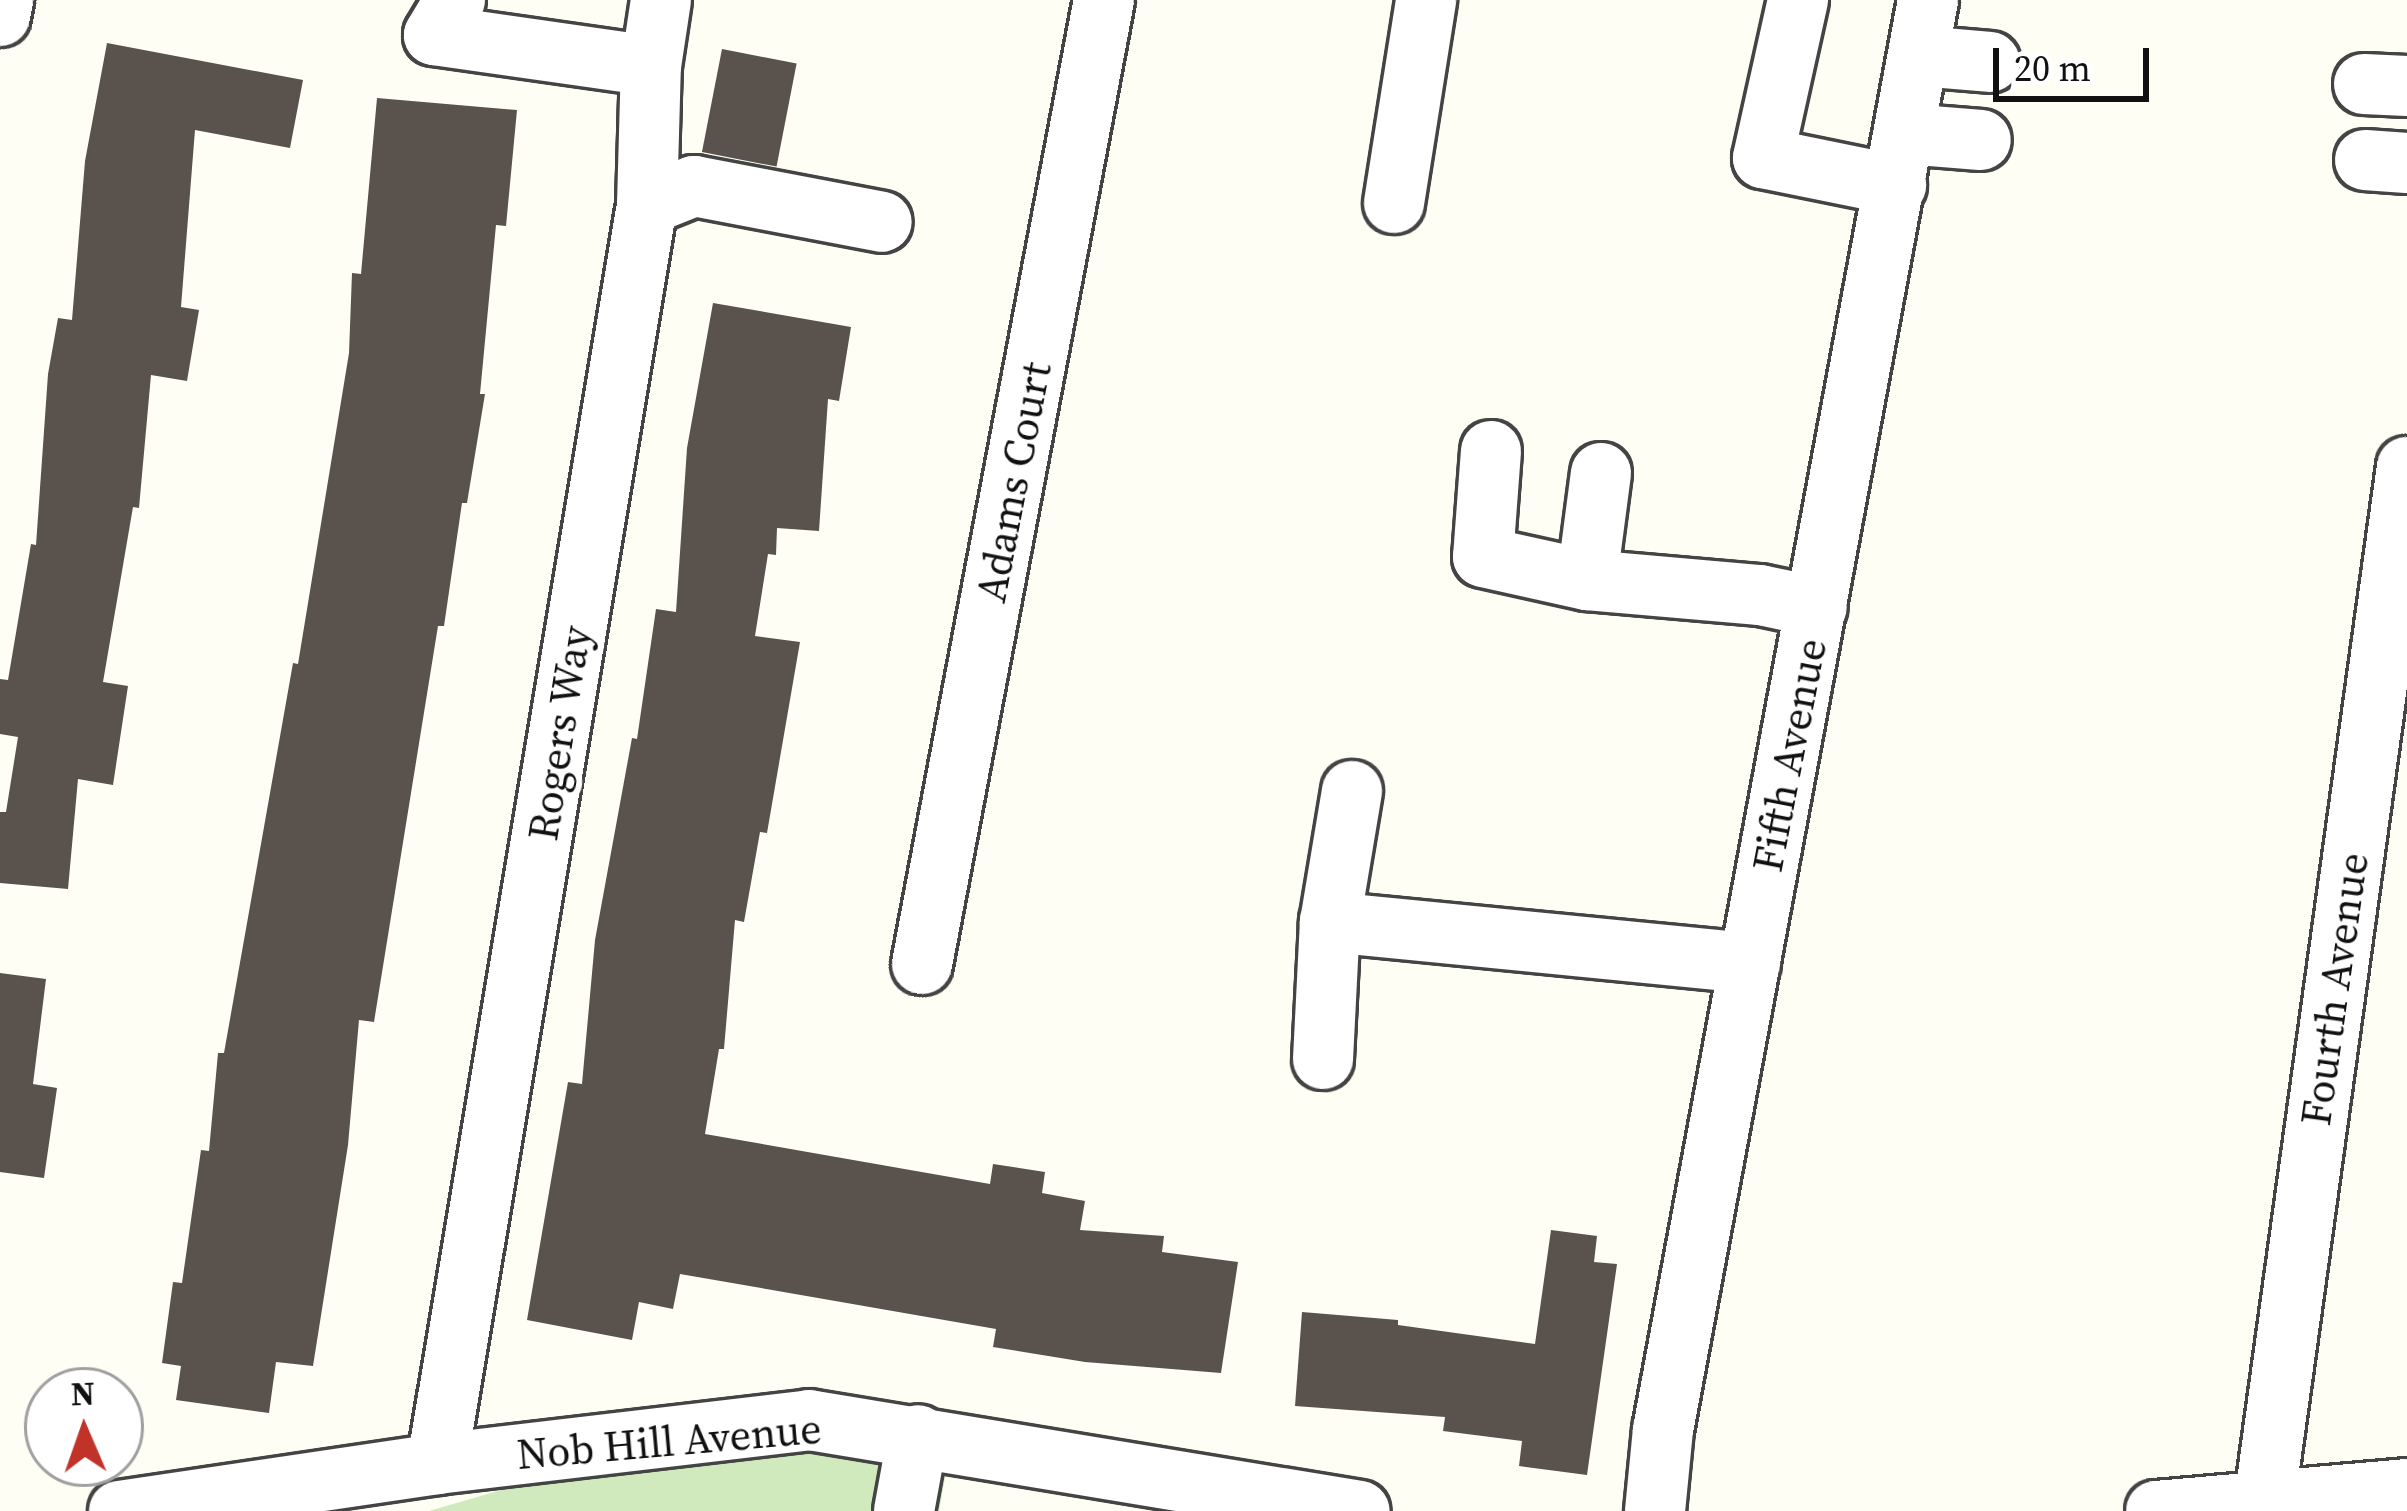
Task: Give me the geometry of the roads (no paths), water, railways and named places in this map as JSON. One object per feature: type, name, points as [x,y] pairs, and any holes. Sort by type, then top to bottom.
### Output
[{"type":"street","points":[[0,16],[3,0]]},
{"type":"street","points":[[454,0],[434,35],[651,66]]},
{"type":"street","name":"Rogers Way","points":[[437,1464],[646,205],[651,66],[662,0]]},
{"type":"street","name":"Adams Court","points":[[922,964],[1104,0]]},
{"type":"street","points":[[1394,203],[1426,0]]},
{"type":"street","points":[[1798,0],[1763,158],[1901,160],[1981,140]]},
{"type":"street","points":[[1924,28],[1990,62]]},
{"type":"street","name":"Fifth Avenue","points":[[1655,1511],[1663,1430],[1924,28]]},
{"type":"street","points":[[646,205],[694,186],[881,223]]},
{"type":"street","points":[[1491,451],[1484,557],[1586,580],[1760,596],[1817,607]]},
{"type":"street","name":"Fourth Avenue","points":[[2263,1507],[2407,467]]},
{"type":"street","points":[[1586,580],[1601,473]]},
{"type":"street","points":[[1323,1059],[1330,922],[1352,791]]},
{"type":"street","points":[[1330,922],[1750,963]]},
{"type":"street","name":"Nob Hill Avenue","points":[[119,1511],[437,1464],[809,1420],[1360,1511]]},
{"type":"street","points":[[904,1511],[918,1435]]},
{"type":"street","points":[[2156,1511],[2263,1507],[2407,1489]]}]
